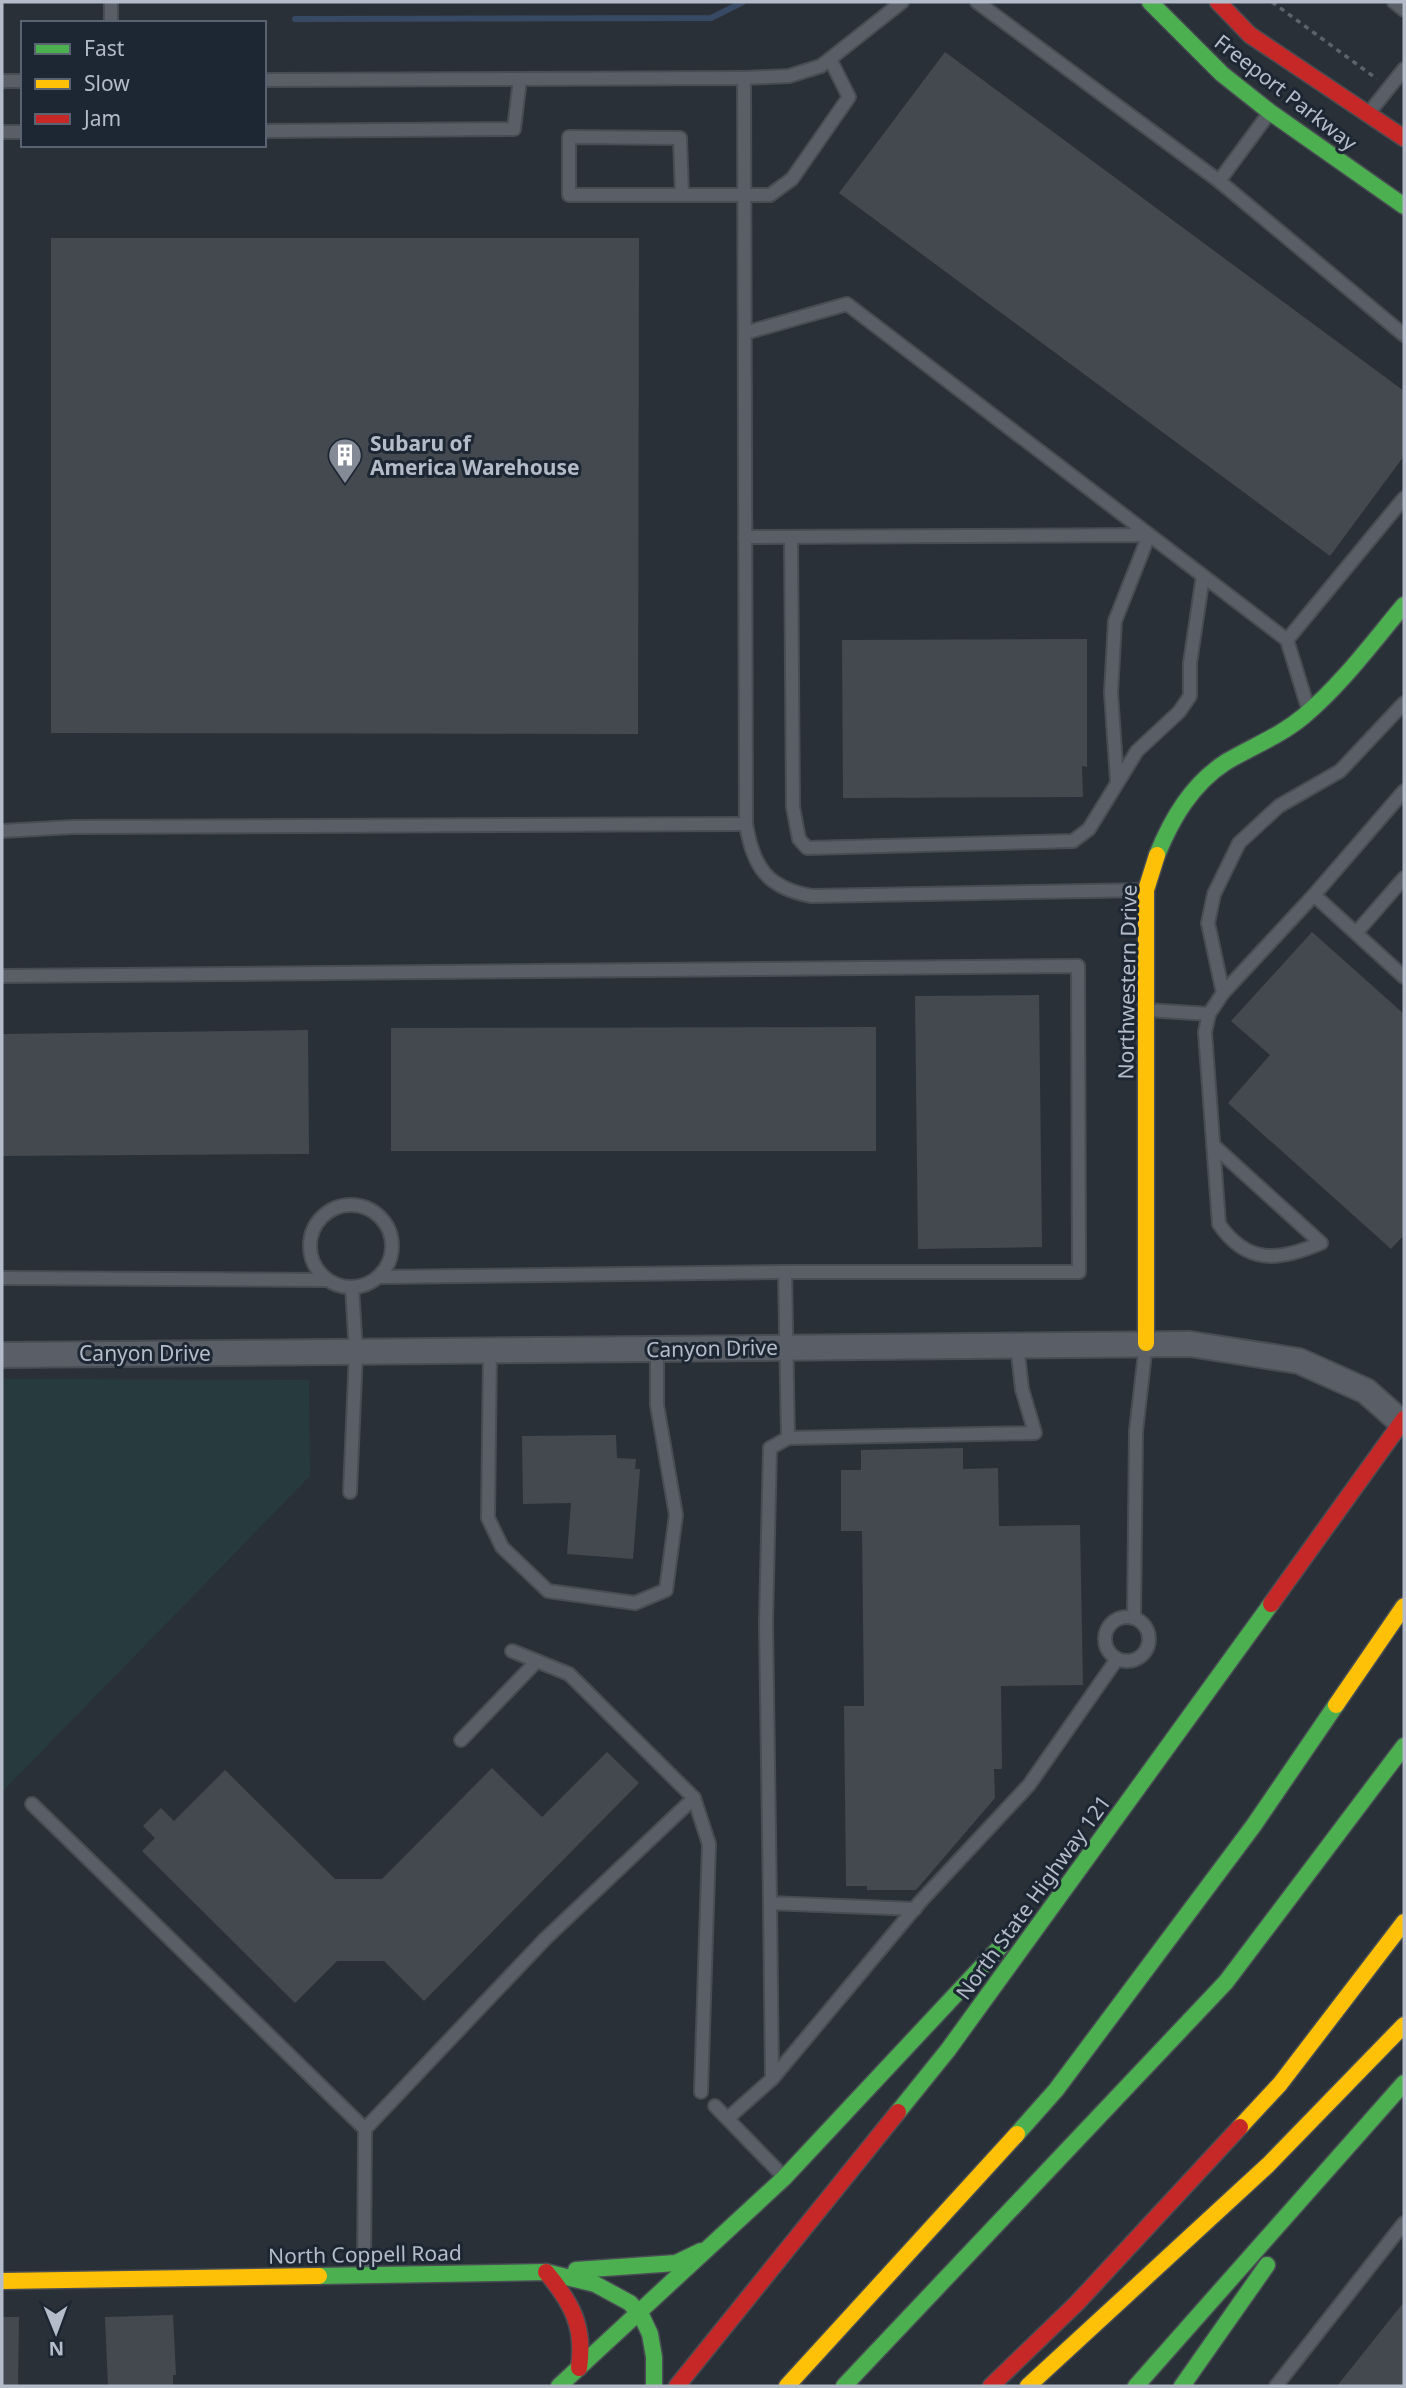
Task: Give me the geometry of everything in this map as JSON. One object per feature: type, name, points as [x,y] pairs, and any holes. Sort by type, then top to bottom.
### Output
[{"type":"main road","name":"Freeport Parkway","points":[[1150,2],[1222,74],[1270,112],[1404,206]]},
{"type":"main road","name":"Freeport Parkway","points":[[1218,2],[1250,35],[1404,138]]},
{"type":"main road","name":"Northwestern Drive","points":[[1146,1343],[1146,890],[1157,851],[1174,817],[1202,781],[1226,763],[1288,730],[1323,699],[1404,605]]},
{"type":"main road","name":"North State Highway 121","points":[[677,2386],[948,2050],[1403,1421]]},
{"type":"main road","points":[[787,2386],[922,2242],[1056,2090],[1254,1825],[1404,1606]]},
{"type":"main road","points":[[844,2386],[1226,1982],[1404,1746]]},
{"type":"main road","points":[[559,2386],[715,2245],[784,2178],[1000,1947],[1132,1796]]},
{"type":"main road","points":[[991,2386],[1077,2303],[1280,2084],[1404,1922]]},
{"type":"main road","points":[[1028,2386],[1177,2252],[1350,2084],[1404,2025]]},
{"type":"main road","points":[[1136,2386],[1404,2083]]},
{"type":"main road","points":[[1182,2386],[1353,2141]]},
{"type":"main road","points":[[545,2272],[676,2263],[715,2245]]},
{"type":"main road","points":[[545,2272],[572,2302],[581,2323],[584,2342],[579,2368]]},
{"type":"main road","name":"North Coppell Road","points":[[2,2281],[545,2272],[614,2290],[640,2313],[653,2334],[657,2355],[654,2386]]},
{"type":"street","name":"Canyon Drive","points":[[2,1355],[1191,1343],[1299,1361],[1366,1391],[1403,1421]]},
{"type":"lane","points":[[111,2],[111,21]]},
{"type":"lane","points":[[266,80],[744,78],[807,73],[830,59],[902,2]]},
{"type":"lane","points":[[977,2],[1219,181],[1404,335]]},
{"type":"lane","points":[[1394,2],[1404,10]]},
{"type":"lane","points":[[682,195],[680,138],[569,137],[569,195],[744,196],[770,195],[792,179],[849,97],[830,59]]},
{"type":"lane","points":[[1367,114],[1404,69]]},
{"type":"lane","points":[[744,78],[746,824],[751,856],[776,884],[792,893],[812,896],[1146,890]]},
{"type":"lane","points":[[266,131],[514,129],[520,79]]},
{"type":"lane","points":[[2,81],[21,81]]},
{"type":"lane","points":[[1219,181],[1270,112]]},
{"type":"lane","points":[[2,132],[21,132]]},
{"type":"lane","points":[[745,333],[847,304],[1287,640],[1309,711]]},
{"type":"lane","points":[[1287,640],[1404,498]]},
{"type":"lane","points":[[746,537],[1149,535]]},
{"type":"lane","points":[[1117,780],[1111,693],[1115,621],[1149,535]]},
{"type":"lane","points":[[791,537],[793,807],[799,839],[807,848],[1073,841],[1089,829],[1137,751],[1180,712],[1190,696],[1190,663],[1203,576]]},
{"type":"lane","points":[[1223,993],[1208,923],[1214,894],[1239,843],[1279,806],[1340,771],[1404,702]]},
{"type":"lane","points":[[1213,1145],[1321,1243],[1281,1258],[1255,1254],[1233,1245],[1219,1224],[1213,1145],[1205,1032],[1209,1014],[1223,993],[1314,895],[1404,791]]},
{"type":"lane","points":[[2,831],[74,827],[746,824]]},
{"type":"lane","points":[[1356,933],[1404,878]]},
{"type":"lane","points":[[1314,895],[1404,977]]},
{"type":"lane","points":[[2,976],[1078,966],[1079,1272],[378,1277],[352,1287],[326,1280],[2,1278]]},
{"type":"lane","points":[[1146,1010],[1209,1014]]},
{"type":"lane","points":[[326,1280],[311,1258],[311,1231],[328,1210],[355,1204],[380,1216],[392,1240],[387,1267],[378,1277]]},
{"type":"lane","points":[[785,1272],[789,1348],[788,1438]]},
{"type":"lane","points":[[350,1492],[356,1352],[352,1287]]},
{"type":"lane","points":[[1135,1618],[1136,1431],[1146,1343]]},
{"type":"lane","points":[[772,2079],[766,1622],[770,1448],[788,1438],[1035,1433],[1021,1389],[1017,1345]]},
{"type":"lane","points":[[490,1350],[488,1518],[502,1547],[548,1591],[635,1603],[666,1590],[676,1515],[657,1405],[657,1349]]},
{"type":"lane","points":[[1135,1618],[1148,1630],[1149,1645],[1140,1658],[1133,1661],[1117,1659],[1106,1647],[1106,1631],[1118,1619],[1135,1618]]},
{"type":"lane","points":[[512,1651],[569,1674],[694,1798],[709,1844],[701,2092]]},
{"type":"lane","points":[[728,2118],[772,2079],[915,1909],[1029,1785],[1117,1659]]},
{"type":"lane","points":[[461,1740],[536,1662]]},
{"type":"lane","points":[[363,2275],[365,2129],[545,1939],[694,1798]]},
{"type":"lane","points":[[32,1804],[365,2129]]},
{"type":"lane","points":[[770,1903],[915,1909]]},
{"type":"lane","points":[[715,2106],[784,2178]]},
{"type":"lane","points":[[1276,2386],[1404,2223]]},
{"type":"path","points":[[1272,2],[1389,88]]},
{"type":"green space","points":[[2,1379],[309,1380],[310,1476],[2,1792]]},
{"type":"building","points":[[945,52],[1404,391],[1404,456],[1330,556],[839,193]]},
{"type":"building","name":"Subaru of America Warehouse","points":[[51,238],[639,238],[638,734],[51,733]]},
{"type":"building","points":[[1087,639],[1087,767],[1082,766],[1083,797],[843,798],[842,640]]},
{"type":"building","points":[[1312,932],[1404,1014],[1404,1235],[1391,1249],[1228,1103],[1270,1055],[1231,1021]]},
{"type":"building","points":[[1039,995],[1042,1247],[918,1249],[915,996]]},
{"type":"building","points":[[876,1027],[876,1151],[391,1151],[391,1028]]},
{"type":"building","points":[[308,1030],[309,1154],[2,1156],[2,1034]]},
{"type":"building","points":[[616,1435],[617,1458],[636,1459],[635,1469],[640,1469],[633,1559],[567,1554],[571,1503],[523,1504],[522,1436]]},
{"type":"building","points":[[963,1448],[963,1469],[998,1468],[999,1526],[1080,1525],[1083,1685],[1001,1686],[1002,1769],[994,1769],[995,1798],[916,1890],[867,1890],[867,1886],[846,1886],[844,1706],[864,1706],[862,1531],[841,1531],[841,1470],[861,1470],[861,1450]]},
{"type":"building","points":[[607,1752],[639,1783],[424,2001],[384,1961],[337,1961],[295,2003],[142,1851],[155,1838],[143,1826],[161,1808],[174,1821],[225,1770],[335,1879],[382,1879],[492,1768],[542,1817]]},
{"type":"building","points":[[1404,2302],[1404,2386],[1337,2386]]},
{"type":"building","points":[[173,2315],[176,2375],[173,2375],[173,2386],[108,2386],[105,2317]]},
{"type":"building","points":[[2,2317],[19,2317],[18,2386],[2,2386]]},
{"type":"waterway","points":[[295,19],[711,18],[743,2]]},
{"type":"traffic: fast","points":[[1150,2],[1222,74],[1270,112],[1404,206]]},
{"type":"traffic: fast","points":[[1157,855],[1176,815],[1193,791],[1226,762],[1276,735],[1318,704],[1404,605]]},
{"type":"traffic: fast","points":[[898,2112],[948,2050],[1271,1604]]},
{"type":"traffic: fast","points":[[1017,2134],[1056,2090],[1254,1825],[1336,1705]]},
{"type":"traffic: fast","points":[[844,2386],[1226,1982],[1404,1746]]},
{"type":"traffic: fast","points":[[559,2386],[784,2178],[1001,1946]]},
{"type":"traffic: fast","points":[[1136,2386],[1404,2083]]},
{"type":"traffic: fast","points":[[576,2270],[676,2263],[701,2251]]},
{"type":"traffic: fast","points":[[1182,2386],[1267,2265]]},
{"type":"traffic: fast","points":[[319,2276],[546,2272],[595,2284],[630,2303],[642,2317],[650,2334],[654,2357],[654,2386]]},
{"type":"traffic: slow","points":[[1146,1343],[1146,890],[1157,855]]},
{"type":"traffic: slow","points":[[1336,1705],[1404,1606]]},
{"type":"traffic: slow","points":[[1240,2127],[1280,2084],[1404,1922]]},
{"type":"traffic: slow","points":[[1028,2386],[1268,2165],[1404,2025]]},
{"type":"traffic: slow","points":[[787,2386],[1017,2134]]},
{"type":"traffic: slow","points":[[2,2281],[319,2276]]},
{"type":"traffic: jam","points":[[1218,2],[1250,35],[1404,138]]},
{"type":"traffic: jam","points":[[1271,1604],[1404,1419]]},
{"type":"traffic: jam","points":[[677,2386],[898,2112]]},
{"type":"traffic: jam","points":[[991,2386],[1077,2303],[1240,2127]]},
{"type":"traffic: jam","points":[[546,2272],[563,2294],[574,2316],[580,2340],[579,2368]]},
{"type":"place","name":"Subaru of America Warehouse","points":[[345,485]]}]
